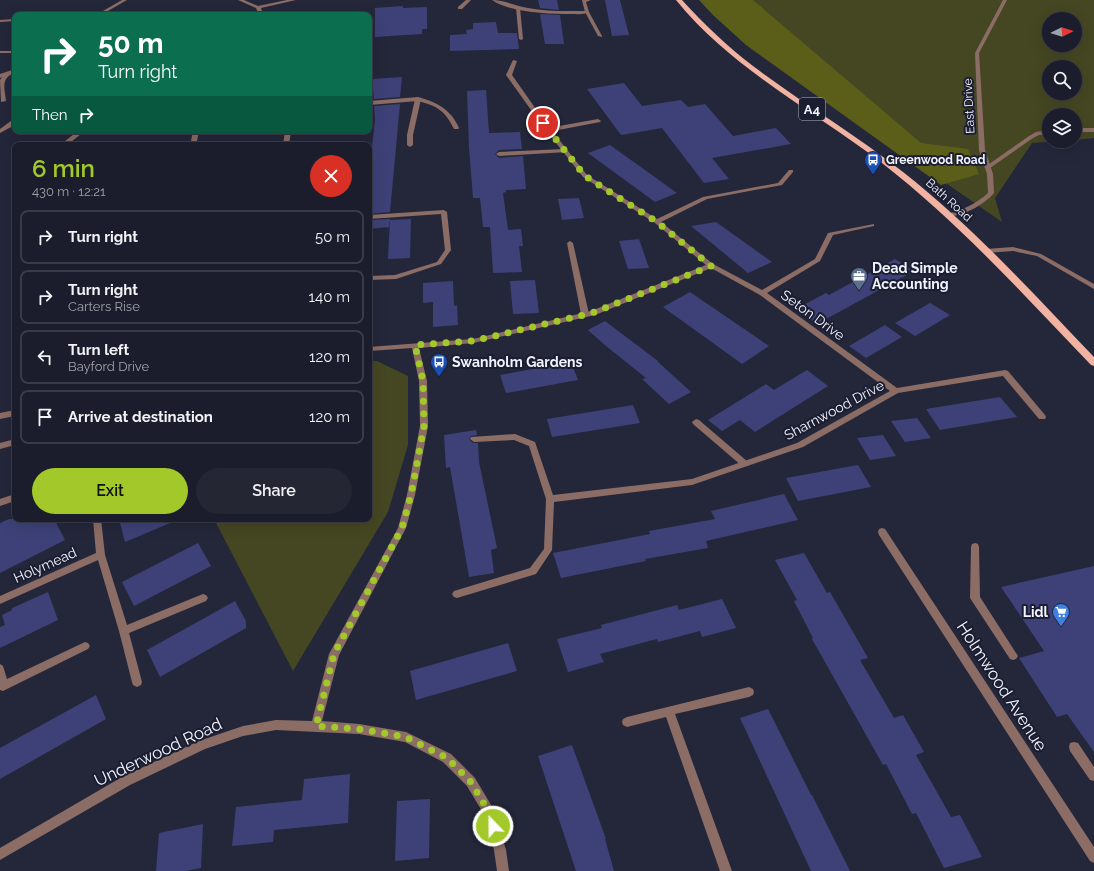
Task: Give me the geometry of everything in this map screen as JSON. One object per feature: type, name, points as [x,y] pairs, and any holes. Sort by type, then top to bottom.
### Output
[{"type":"main road","name":"Bath Road","points":[[679,0],[713,34],[752,67],[884,160],[949,215],[986,250],[1094,363]]},
{"type":"street","points":[[103,12],[125,0]]},
{"type":"street","points":[[240,0],[258,8],[294,0]]},
{"type":"street","points":[[460,8],[469,0]]},
{"type":"street","points":[[494,0],[508,6],[546,13],[588,12]]},
{"type":"street","points":[[589,0],[584,1],[600,36]]},
{"type":"street","name":"East Drive","points":[[949,215],[964,211],[978,204],[991,193],[990,174],[982,150],[977,53],[1005,0]]},
{"type":"street","points":[[258,8],[260,12]]},
{"type":"street","points":[[518,8],[521,39]]},
{"type":"street","points":[[0,21],[12,20]]},
{"type":"street","points":[[0,52],[12,52]]},
{"type":"street","name":"Seton Drive","points":[[515,61],[509,76],[548,130],[585,176],[657,222],[711,266],[762,293],[896,391]]},
{"type":"street","points":[[3,75],[3,101]]},
{"type":"street","points":[[410,145],[410,135],[418,99]]},
{"type":"street","points":[[372,102],[418,99],[438,106],[444,110],[454,121],[456,128]]},
{"type":"street","points":[[548,130],[598,120]]},
{"type":"street","points":[[0,131],[12,123]]},
{"type":"street","points":[[1082,130],[1094,130]]},
{"type":"street","points":[[988,167],[1031,137],[1042,133]]},
{"type":"street","points":[[67,142],[78,134]]},
{"type":"street","points":[[194,141],[195,134]]},
{"type":"street","points":[[499,154],[565,151]]},
{"type":"street","points":[[657,222],[705,198],[780,184],[790,171]]},
{"type":"street","points":[[372,217],[444,212],[448,250],[439,263],[396,277],[372,278]]},
{"type":"street","points":[[762,293],[818,260],[830,234],[872,225]]},
{"type":"street","points":[[570,243],[585,314]]},
{"type":"street","points":[[986,250],[1013,249],[1039,255],[1094,287]]},
{"type":"street","points":[[372,349],[473,341],[585,314],[711,266]]},
{"type":"street","points":[[316,726],[334,654],[402,528],[411,495],[424,426],[423,381],[415,345]]},
{"type":"street","name":"Sharnwood Drive","points":[[550,500],[692,482],[800,446],[896,391],[1005,373],[1042,417]]},
{"type":"street","points":[[0,416],[12,414]]},
{"type":"street","points":[[696,422],[745,464]]},
{"type":"street","points":[[457,594],[533,571],[548,550],[550,500],[532,444],[515,437],[474,440]]},
{"type":"street","points":[[0,446],[12,443]]},
{"type":"street","points":[[0,504],[12,498]]},
{"type":"street","points":[[97,522],[101,555],[124,631],[137,682]]},
{"type":"street","name":"Holmwood Avenue","points":[[882,532],[1094,857]]},
{"type":"street","points":[[975,547],[975,598],[1013,656]]},
{"type":"street","name":"Holymead","points":[[0,600],[101,555]]},
{"type":"street","points":[[124,631],[203,598]]},
{"type":"street","points":[[0,669],[2,686],[85,646]]},
{"type":"street","points":[[627,722],[749,692]]},
{"type":"street","points":[[669,711],[726,871]]},
{"type":"street","name":"Underwood Road","points":[[0,854],[126,781],[203,745],[243,731],[276,725],[316,726],[359,729],[406,737],[447,758],[471,782],[490,814],[500,850],[503,871]]},
{"type":"street","points":[[1074,747],[1094,776]]},
{"type":"green space","points":[[711,0],[1094,0],[1094,138],[1082,139],[1082,108],[1042,108],[1042,142],[1032,143],[995,198],[1002,222],[760,54]]},
{"type":"green space","points":[[372,361],[377,361],[408,376],[408,445],[388,512],[293,671],[216,522],[372,522]]},
{"type":"shaded area","points":[[699,0],[753,0],[921,143],[968,149],[979,174],[941,185],[746,45]]},
{"type":"building","points":[[538,0],[557,0],[559,10],[540,8]]},
{"type":"building","points":[[605,0],[620,0],[629,35],[612,36]]},
{"type":"building","points":[[403,6],[403,8],[427,7],[427,29],[422,29],[422,34],[375,37],[375,8]]},
{"type":"building","points":[[540,14],[560,15],[564,44],[545,44]]},
{"type":"building","points":[[496,22],[498,33],[517,33],[519,49],[450,51],[450,35],[467,34],[466,30],[473,29],[473,23]]},
{"type":"building","points":[[402,77],[400,97],[374,99],[372,79]]},
{"type":"building","points":[[624,83],[642,106],[681,100],[688,107],[705,104],[733,136],[776,128],[791,144],[712,158],[729,179],[704,183],[662,128],[621,135],[587,89]]},
{"type":"building","points":[[486,90],[489,133],[520,132],[522,149],[499,150],[495,154],[499,158],[523,156],[526,189],[506,190],[506,192],[503,193],[508,230],[521,229],[523,246],[519,246],[522,272],[493,273],[490,227],[483,227],[480,198],[473,198],[467,91]]},
{"type":"building","points":[[400,104],[390,212],[372,214],[372,147],[375,120],[374,106]]},
{"type":"building","points":[[610,145],[677,193],[655,202],[588,153]]},
{"type":"building","points":[[579,198],[584,218],[562,220],[558,199]]},
{"type":"building","points":[[390,219],[389,227],[372,229],[372,220]]},
{"type":"building","points":[[411,219],[410,258],[388,259],[390,220]]},
{"type":"building","points":[[716,222],[772,262],[748,273],[691,226]]},
{"type":"building","points":[[639,239],[649,268],[628,269],[619,241]]},
{"type":"building","points":[[895,259],[914,271],[817,324],[796,309],[826,293],[829,295]]},
{"type":"building","points":[[535,280],[539,313],[513,314],[510,281]]},
{"type":"building","points":[[453,281],[454,306],[457,305],[458,325],[433,327],[433,302],[423,303],[423,283]]},
{"type":"building","points":[[690,292],[769,346],[742,364],[663,307]]},
{"type":"building","points":[[930,303],[950,315],[915,336],[895,323]]},
{"type":"building","points":[[605,321],[658,361],[691,392],[669,404],[642,379],[646,378],[588,330]]},
{"type":"building","points":[[885,325],[902,337],[866,358],[849,346]]},
{"type":"building","points":[[571,362],[578,380],[506,393],[500,375]]},
{"type":"building","points":[[807,370],[828,386],[755,432],[740,420],[722,431],[708,420],[766,384],[774,390]]},
{"type":"building","points":[[1000,397],[1017,417],[940,430],[926,409]]},
{"type":"building","points":[[633,405],[640,423],[552,437],[547,419]]},
{"type":"building","points":[[917,418],[931,438],[905,442],[891,421]]},
{"type":"building","points":[[476,430],[477,435],[471,436],[469,439],[473,443],[478,443],[479,462],[497,548],[491,550],[494,573],[469,577],[450,467],[446,468],[444,435]]},
{"type":"building","points":[[883,435],[896,456],[870,460],[857,438]]},
{"type":"building","points":[[858,465],[871,487],[798,501],[786,478]]},
{"type":"building","points":[[784,494],[798,520],[706,541],[708,548],[645,559],[646,561],[561,578],[553,553],[650,534],[649,531],[715,519],[711,511]]},
{"type":"building","points":[[9,519],[12,519],[12,522],[56,522],[65,540],[0,573],[0,523]]},
{"type":"building","points":[[120,522],[173,522],[125,542]]},
{"type":"building","points":[[198,543],[211,566],[134,606],[122,582]]},
{"type":"building","points":[[804,553],[827,593],[830,592],[868,658],[860,660],[894,718],[903,715],[924,752],[916,755],[951,817],[960,815],[982,857],[944,868],[916,813],[912,814],[886,764],[883,765],[812,639],[813,638],[794,601],[797,600],[775,560]]},
{"type":"building","name":"Lidl","points":[[1094,566],[1094,752],[1067,714],[1057,717],[1019,658],[1044,651],[1001,587]]},
{"type":"building","points":[[48,592],[58,620],[0,648],[0,627],[5,625],[2,615],[12,610],[12,608]]},
{"type":"building","points":[[722,599],[736,628],[702,637],[700,631],[658,642],[657,639],[600,654],[604,662],[568,672],[557,639],[602,628],[601,625],[677,605],[679,610]]},
{"type":"building","points":[[235,601],[246,621],[246,628],[160,677],[147,650]]},
{"type":"building","points":[[508,643],[517,671],[416,700],[410,671]]},
{"type":"building","points":[[96,695],[106,719],[0,779],[0,748]]},
{"type":"building","points":[[768,709],[850,871],[811,871],[740,718]]},
{"type":"building","points":[[572,745],[606,839],[614,871],[576,871],[538,756]]},
{"type":"building","points":[[350,774],[348,823],[274,830],[273,842],[232,846],[236,807],[302,800],[304,779]]},
{"type":"building","points":[[430,799],[429,858],[395,861],[397,801]]},
{"type":"building","points":[[203,824],[201,868],[186,871],[156,871],[159,833]]},
{"type":"place","name":"Greenwood Road","points":[[873,175]]},
{"type":"place","name":"Dead Simple Accounting","points":[[859,291]]},
{"type":"place","name":"Swanholm Gardens","points":[[439,377]]},
{"type":"place","name":"Lidl","points":[[1061,627]]},
{"type":"route","points":[[493,826],[490,814],[471,782],[447,758],[406,737],[359,729],[316,726],[334,654],[402,528],[411,495],[424,426],[423,381],[415,345],[473,341],[592,313],[711,266],[657,222],[585,176],[543,123]]}]
